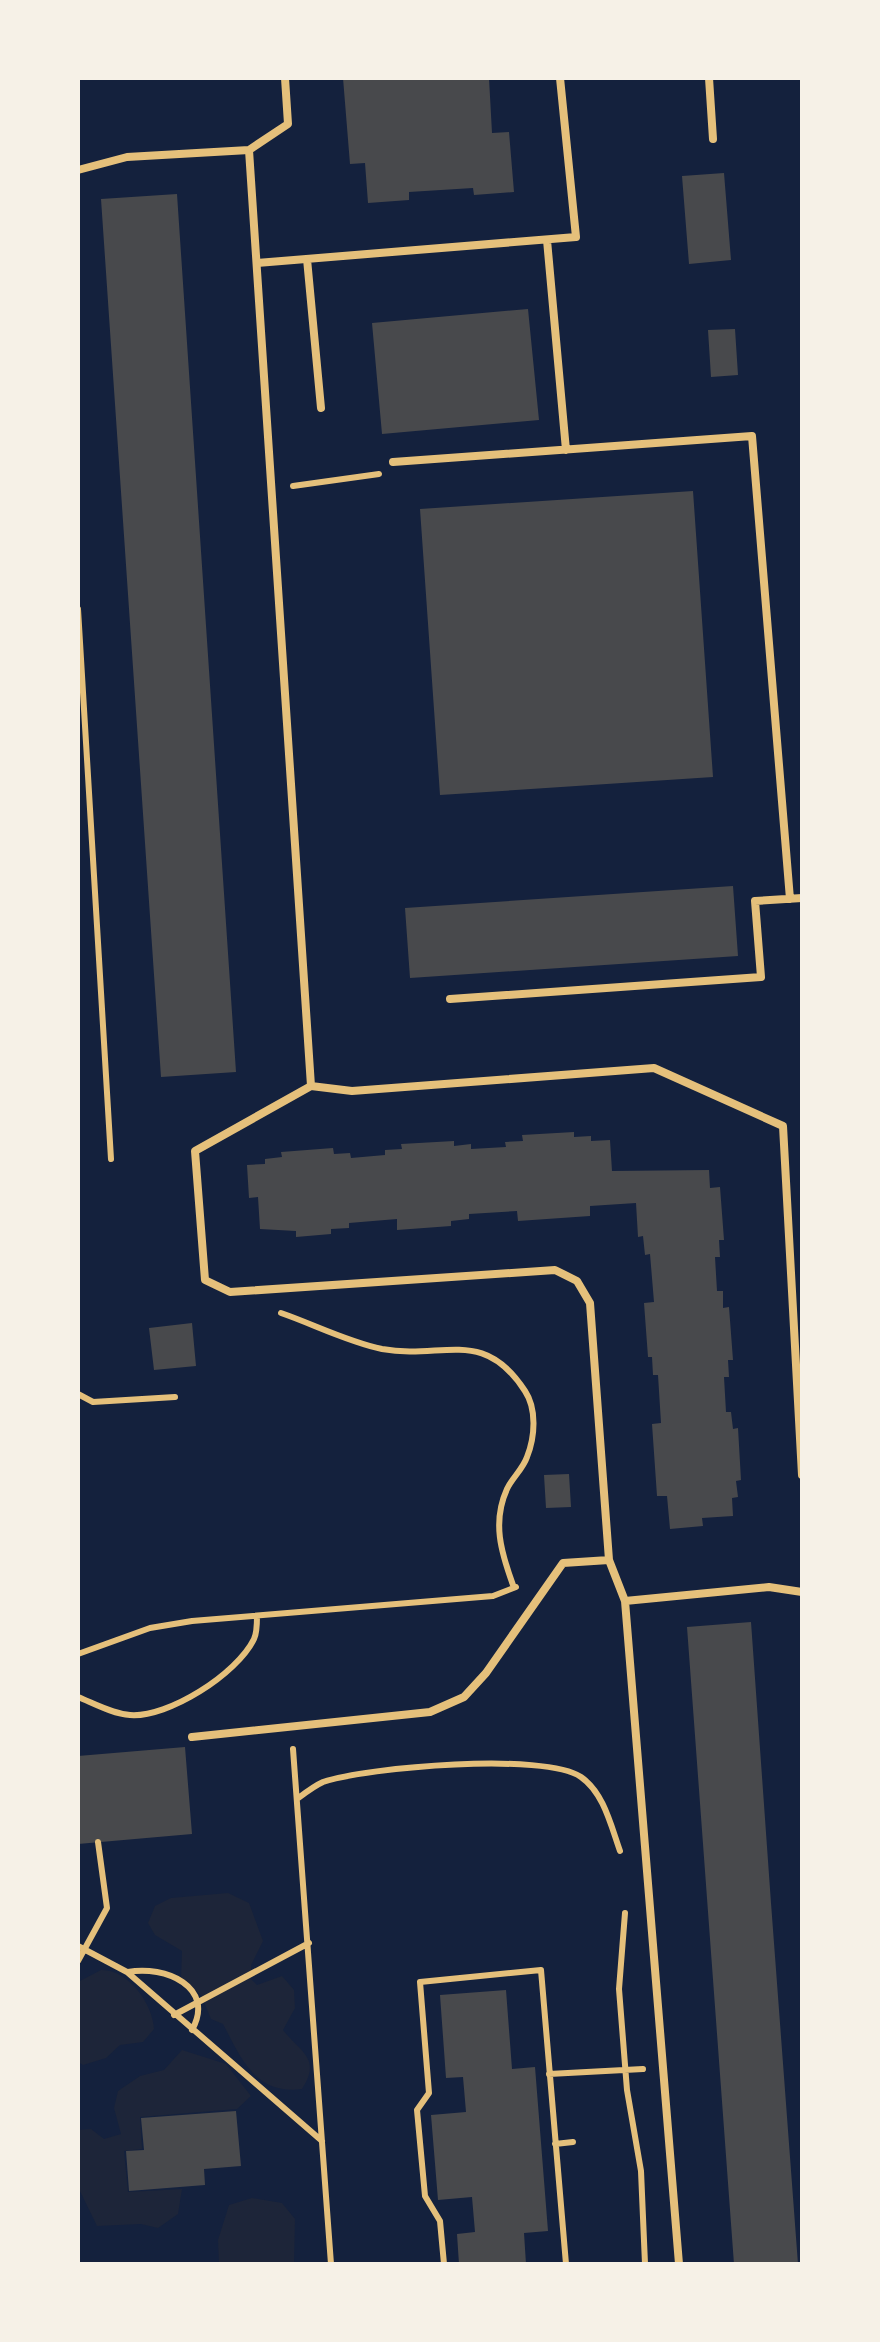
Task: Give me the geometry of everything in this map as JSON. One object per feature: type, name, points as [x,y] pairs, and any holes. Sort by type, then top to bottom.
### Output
[{"type":"lane","points":[[78,170],[127,157],[249,150],[288,124],[285,78]]},
{"type":"lane","points":[[258,263],[576,238],[560,78]]},
{"type":"lane","points":[[709,78],[713,139]]},
{"type":"lane","points":[[249,150],[311,1086]]},
{"type":"lane","points":[[547,240],[566,450]]},
{"type":"lane","points":[[307,259],[321,408]]},
{"type":"lane","points":[[394,462],[752,436],[790,899]]},
{"type":"lane","points":[[450,999],[761,977],[756,902],[802,898]]},
{"type":"lane","points":[[679,2264],[625,1602],[610,1560],[590,1304],[576,1281],[555,1270],[230,1292],[205,1280],[195,1151],[311,1086],[352,1091],[654,1068],[782,1126],[802,1476]]},
{"type":"lane","points":[[192,1738],[430,1712],[464,1697],[563,1563],[610,1560]]},
{"type":"lane","points":[[625,1602],[769,1587],[802,1592]]},
{"type":"path","points":[[272,488],[376,477],[394,462]]},
{"type":"path","points":[[78,609],[111,1159]]},
{"type":"path","points":[[273,1310],[382,1349],[474,1349],[494,1356],[512,1371],[529,1397],[534,1432],[526,1460],[508,1486],[498,1514],[500,1545],[513,1585],[536,1601]]},
{"type":"path","points":[[78,1394],[93,1402],[174,1397]]},
{"type":"path","points":[[78,1654],[150,1628],[493,1596],[513,1585]]},
{"type":"path","points":[[78,1696],[127,1716],[152,1714],[185,1701],[232,1666],[255,1638],[258,1616]]},
{"type":"path","points":[[291,1727],[330,2264]]},
{"type":"path","points":[[298,1798],[323,1782],[378,1772],[518,1763],[559,1768],[578,1774],[599,1796],[622,1855]]},
{"type":"path","points":[[78,1961],[80,1948],[107,1908],[98,1842]]},
{"type":"path","points":[[625,1899],[620,1988],[625,2070],[642,2171],[645,2264]]},
{"type":"path","points":[[174,2015],[309,1943]]},
{"type":"path","points":[[80,1948],[127,1972],[323,2142]]},
{"type":"path","points":[[444,2264],[440,2221],[424,2196],[418,2110],[429,2093],[420,1982],[540,1970],[566,2264]]},
{"type":"path","points":[[127,1972],[168,1972],[200,2002],[200,2014],[192,2030]]},
{"type":"path","points":[[550,2074],[664,2068]]},
{"type":"path","points":[[555,2144],[573,2142]]},
{"type":"shaded area","points":[[228,1893],[249,1903],[263,1941],[251,1965],[251,1979],[257,1985],[282,1976],[294,1990],[295,2008],[283,2030],[309,2063],[302,2089],[272,2086],[252,2072],[223,2024],[211,2019],[201,1995],[181,1979],[182,1951],[155,1935],[148,1923],[155,1906],[171,1898]]},
{"type":"shaded area","points":[[101,1970],[121,1975],[137,1990],[149,2009],[154,2029],[143,2042],[120,2045],[106,2058],[83,2065],[78,2062],[78,1982]]},
{"type":"shaded area","points":[[182,2050],[226,2064],[251,2096],[237,2109],[140,2117],[142,2149],[124,2151],[128,2192],[182,2189],[178,2214],[158,2228],[141,2224],[97,2226],[78,2187],[78,2130],[91,2129],[104,2139],[121,2134],[114,2108],[118,2091],[140,2076],[164,2070]]},
{"type":"shaded area","points":[[252,2198],[282,2203],[295,2219],[294,2264],[219,2264],[218,2240],[229,2205]]},
{"type":"building","points":[[343,78],[489,78],[492,133],[509,132],[514,192],[474,195],[473,188],[409,192],[409,200],[368,203],[365,163],[350,164]]},
{"type":"building","points":[[724,173],[731,260],[689,264],[682,176]]},
{"type":"building","points":[[177,194],[236,1072],[161,1077],[101,199]]},
{"type":"building","points":[[528,309],[539,420],[382,434],[372,323]]},
{"type":"building","points":[[735,329],[738,375],[711,377],[708,330]]},
{"type":"building","points":[[693,491],[713,777],[440,795],[420,509]]},
{"type":"building","points":[[733,886],[738,956],[410,978],[405,908]]},
{"type":"building","points":[[574,1132],[574,1137],[591,1136],[591,1141],[610,1140],[612,1171],[709,1170],[710,1188],[720,1187],[724,1240],[719,1240],[720,1257],[715,1257],[717,1291],[723,1291],[723,1308],[729,1307],[733,1360],[728,1360],[729,1377],[724,1377],[726,1412],[731,1412],[733,1429],[738,1428],[741,1480],[736,1481],[738,1497],[732,1498],[733,1516],[702,1518],[703,1526],[670,1529],[667,1496],[657,1496],[652,1424],[661,1423],[658,1375],[653,1375],[652,1357],[648,1357],[644,1303],[654,1302],[650,1254],[645,1255],[643,1236],[638,1237],[636,1203],[590,1206],[590,1216],[518,1221],[517,1211],[469,1214],[469,1219],[451,1221],[451,1226],[397,1230],[397,1219],[349,1223],[349,1228],[331,1229],[331,1234],[296,1237],[296,1231],[260,1229],[258,1197],[249,1198],[247,1165],[265,1164],[265,1159],[282,1157],[281,1152],[333,1148],[334,1154],[350,1153],[351,1158],[385,1155],[385,1150],[402,1149],[401,1144],[454,1141],[454,1146],[471,1144],[471,1149],[506,1147],[505,1142],[523,1141],[522,1135]]},
{"type":"building","points":[[192,1323],[196,1366],[154,1370],[149,1328]]},
{"type":"building","points":[[569,1474],[571,1507],[546,1508],[544,1475]]},
{"type":"building","points":[[751,1622],[798,2264],[734,2264],[687,1627]]},
{"type":"building","points":[[185,1747],[192,1834],[78,1844],[78,1756]]},
{"type":"building","points":[[506,1990],[512,2069],[535,2067],[548,2231],[524,2233],[526,2264],[459,2264],[457,2234],[475,2232],[472,2197],[438,2200],[431,2115],[466,2112],[463,2077],[446,2078],[440,1995]]},
{"type":"building","points":[[236,2111],[241,2166],[204,2169],[205,2185],[129,2191],[126,2151],[144,2150],[141,2118]]}]
